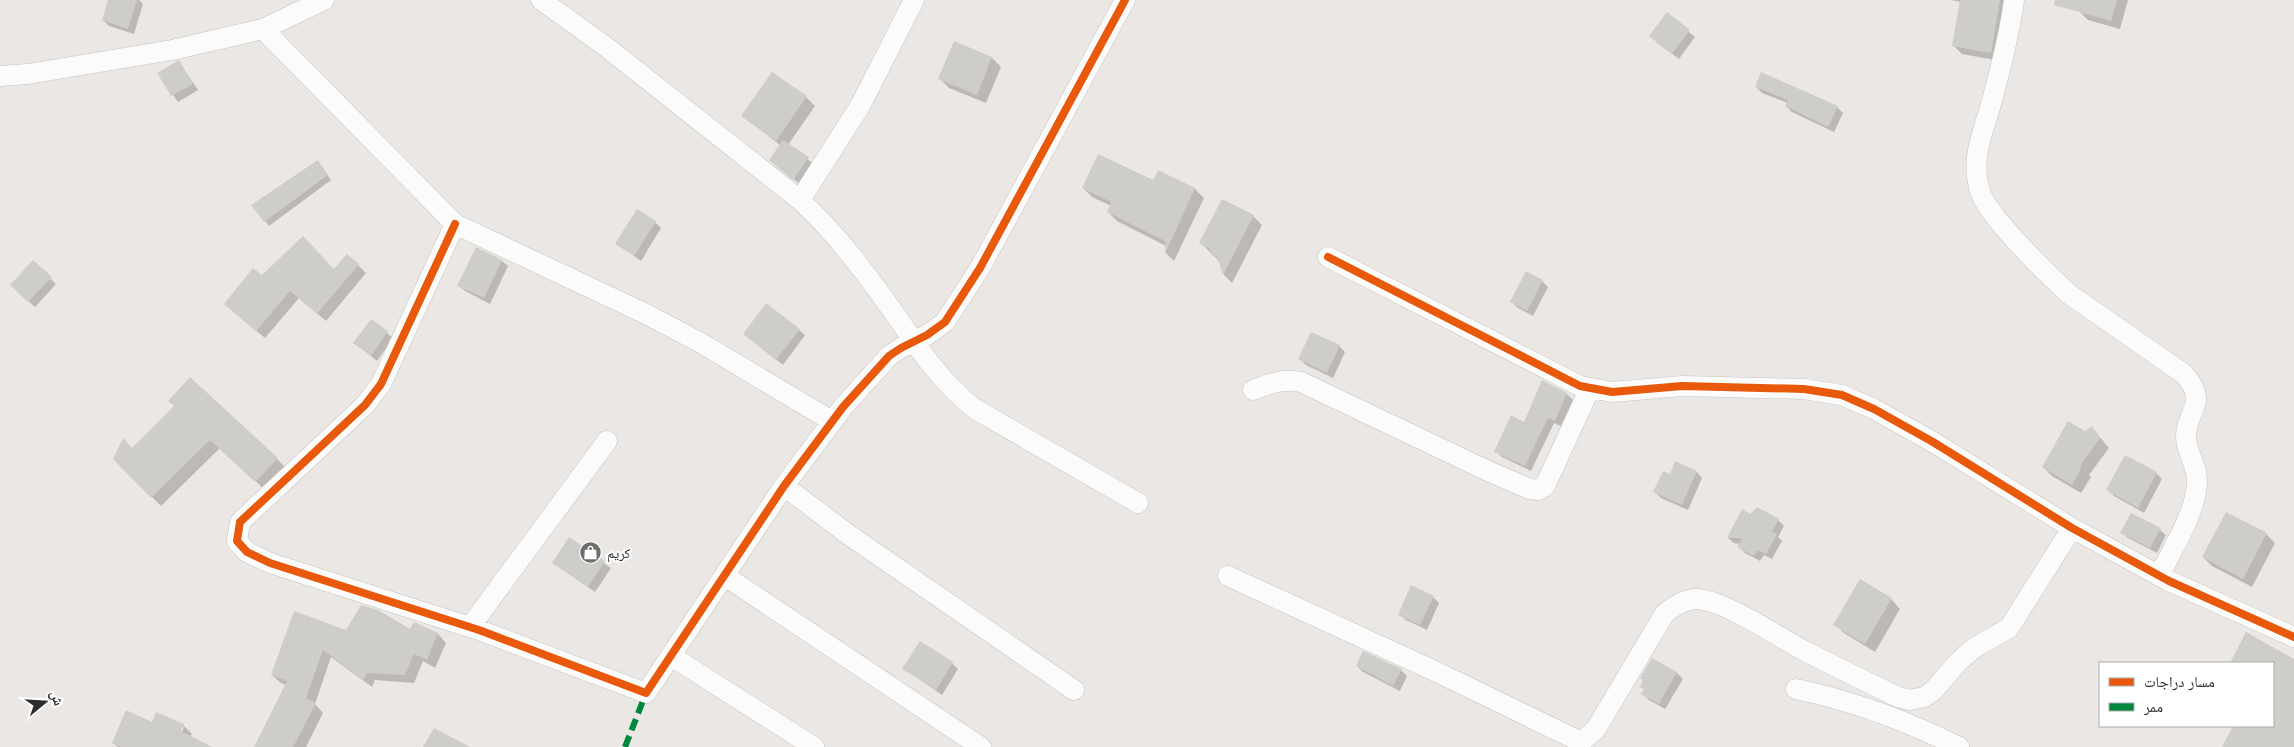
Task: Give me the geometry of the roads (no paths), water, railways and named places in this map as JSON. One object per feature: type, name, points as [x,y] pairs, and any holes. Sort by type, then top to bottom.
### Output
[{"type":"street","points":[[0,76],[28,74],[172,50],[263,29],[324,0]]},
{"type":"street","points":[[541,0],[605,46],[800,200],[822,220],[847,251],[913,342],[953,392],[976,409],[1138,503]]},
{"type":"street","points":[[800,200],[860,106],[914,0]]},
{"type":"street","points":[[455,224],[381,384],[366,405],[240,522],[237,541],[247,552],[270,563],[470,627],[646,693],[784,486],[832,421],[889,356],[928,335],[945,322],[980,268],[1125,0]]},
{"type":"street","points":[[2014,0],[1994,95],[1977,145],[1977,165],[1981,193],[1992,212],[2054,281],[2069,294],[2184,374],[2193,385],[2197,400],[2186,437],[2189,452],[2196,467],[2198,484],[2190,511],[2159,576]]},
{"type":"street","points":[[263,29],[455,224],[616,299],[677,331],[832,421]]},
{"type":"street","points":[[1328,257],[1580,386],[1612,392],[1682,386],[1804,389],[1842,395],[1874,409],[1933,442],[2072,528],[2159,576],[2294,637]]},
{"type":"street","points":[[1253,390],[1277,381],[1290,379],[1301,382],[1488,472],[1530,489],[1538,490],[1545,486],[1590,388]]},
{"type":"street","points":[[470,627],[607,441]]},
{"type":"street","points":[[784,486],[849,535],[932,590],[1074,690]]},
{"type":"street","points":[[1228,576],[1439,673],[1579,741],[1586,738],[1596,729],[1665,614],[1680,603],[1695,599],[1712,603],[1736,614],[1898,697],[1910,700],[1924,697],[1933,691],[1963,657],[2009,628],[2072,528]]},
{"type":"street","points":[[725,576],[981,747]]},
{"type":"street","points":[[671,656],[814,747]]},
{"type":"street","points":[[1796,689],[1843,700],[1882,713],[1929,732],[1959,747]]},
{"type":"place","name":"كريم","points":[[591,552]]}]
